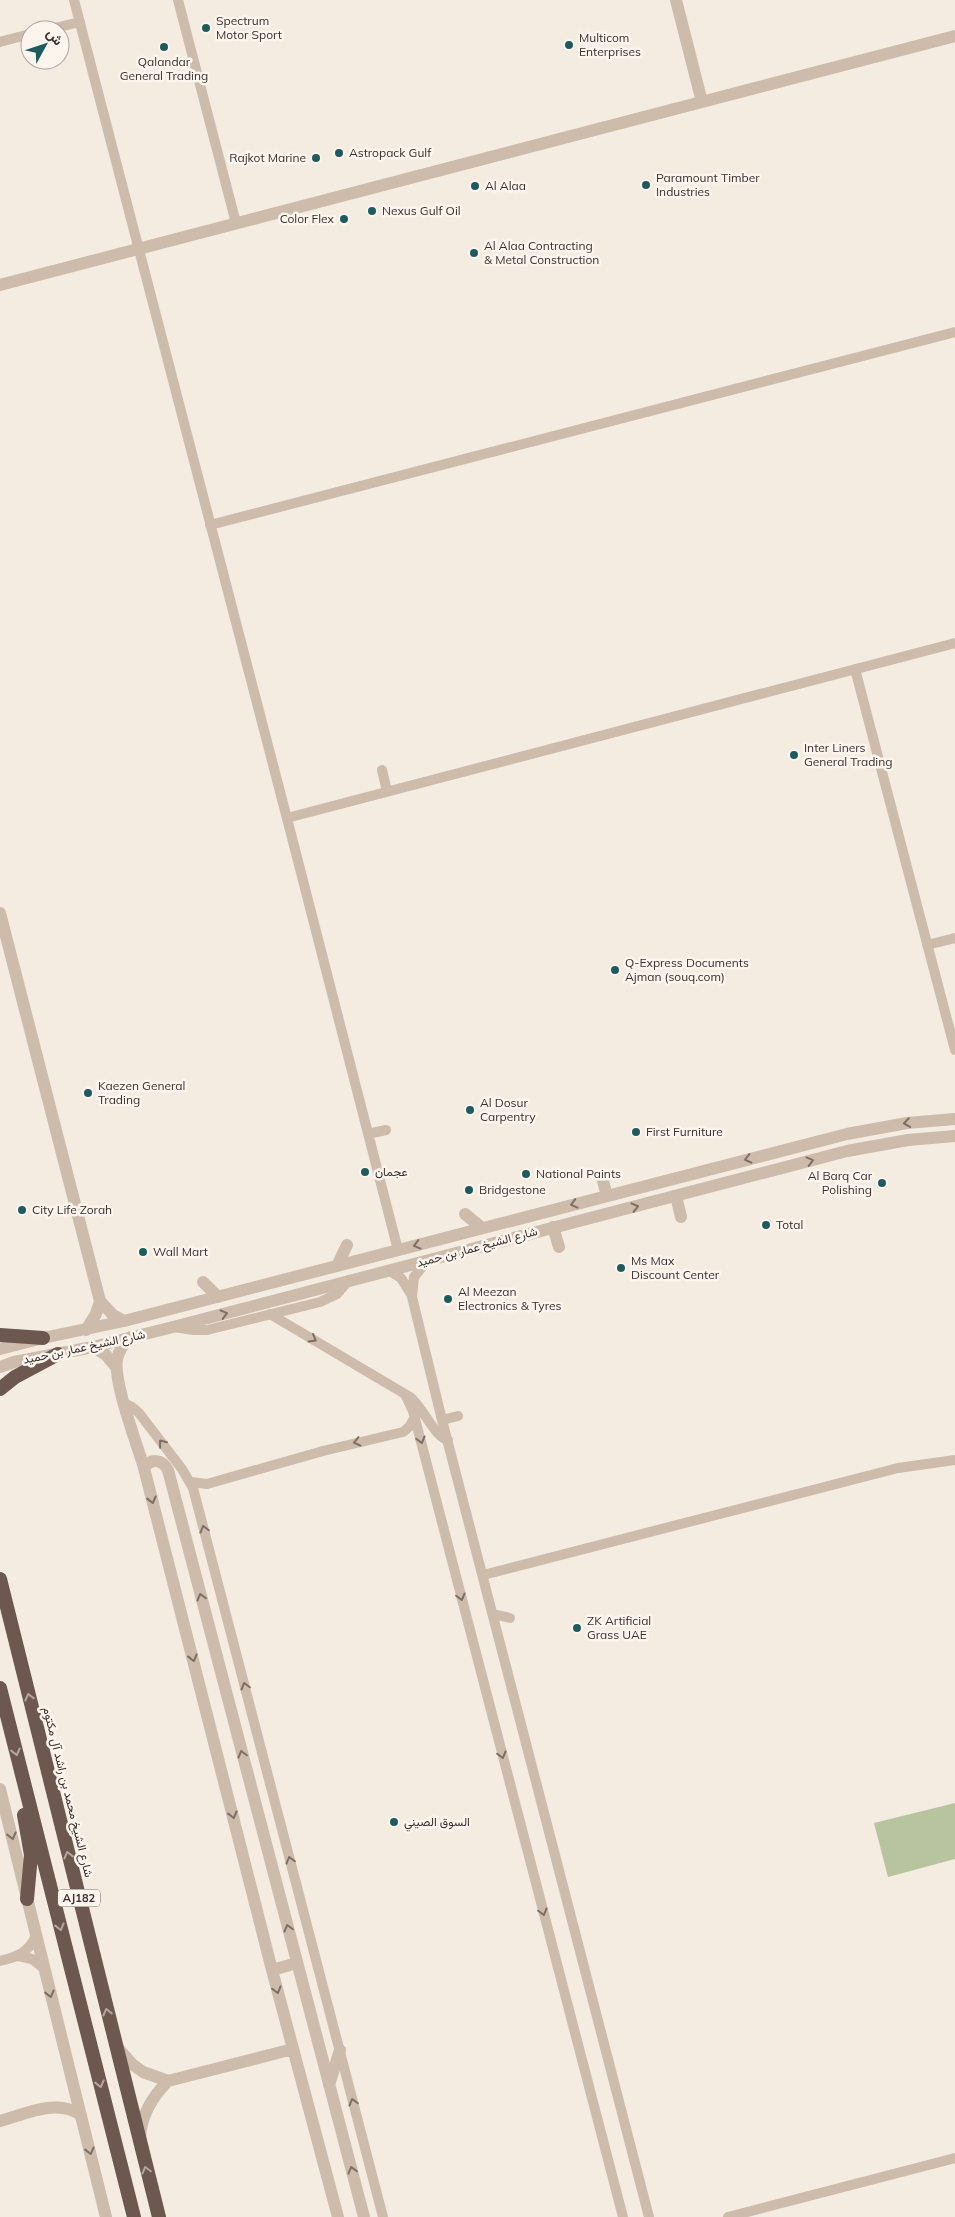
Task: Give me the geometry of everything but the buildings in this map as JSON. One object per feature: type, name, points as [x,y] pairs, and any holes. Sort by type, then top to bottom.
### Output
[{"type":"highway","points":[[0,1335],[43,1338]]},
{"type":"highway","points":[[0,1389],[15,1377],[58,1354]]},
{"type":"highway","name":"شارع الشيخ محمد بن راشد آل مكتوم","points":[[0,1579],[140,2147],[159,2217]]},
{"type":"highway","name":"AJ182","points":[[0,1688],[134,2217]]},
{"type":"highway","points":[[26,1790],[23,1806],[31,1855],[27,1899]]},
{"type":"street","points":[[74,0],[398,1250]]},
{"type":"street","points":[[178,0],[236,223]]},
{"type":"street","points":[[676,0],[702,102]]},
{"type":"street","points":[[70,24],[80,22]]},
{"type":"street","points":[[0,285],[955,36]]},
{"type":"street","points":[[0,42],[20,37]]},
{"type":"street","points":[[210,525],[955,332]]},
{"type":"street","points":[[287,818],[955,643]]},
{"type":"street","points":[[855,669],[955,1050]]},
{"type":"street","points":[[382,770],[387,791]]},
{"type":"street","points":[[0,913],[100,1301],[108,1311],[124,1321]]},
{"type":"street","points":[[927,945],[955,938]]},
{"type":"street","name":"شارع الشيخ عمار بن حميد","points":[[0,1349],[124,1321],[847,1134],[906,1123],[953,1117]]},
{"type":"street","points":[[368,1134],[386,1130]]},
{"type":"street","name":"شارع الشيخ عمار بن حميد","points":[[0,1367],[173,1327],[868,1147],[908,1140],[955,1136]]},
{"type":"street","points":[[602,1177],[607,1196]]},
{"type":"street","points":[[676,1196],[681,1217]]},
{"type":"street","points":[[465,1214],[482,1228]]},
{"type":"street","points":[[554,1227],[559,1248]]},
{"type":"street","points":[[337,1266],[347,1245]]},
{"type":"street","points":[[412,1297],[414,1276],[427,1261]]},
{"type":"street","points":[[388,1270],[401,1278],[412,1297],[442,1420],[649,2217]]},
{"type":"street","points":[[173,1327],[206,1330],[326,1300],[337,1294],[349,1280]]},
{"type":"street","points":[[203,1282],[218,1297]]},
{"type":"street","points":[[86,1330],[93,1320],[100,1301]]},
{"type":"street","points":[[270,1314],[405,1394],[419,1405],[439,1437],[448,1440]]},
{"type":"street","points":[[132,1337],[120,1350],[116,1367],[124,1403],[144,1468],[272,1970],[338,2217]]},
{"type":"street","points":[[93,1347],[106,1355],[116,1367]]},
{"type":"street","points":[[405,1394],[415,1417],[622,2217]]},
{"type":"street","points":[[124,1403],[139,1413],[191,1482],[383,2217]]},
{"type":"street","points":[[442,1420],[458,1416]]},
{"type":"street","points":[[191,1482],[207,1484],[323,1451],[403,1432],[412,1424],[415,1417]]},
{"type":"street","points":[[483,1575],[884,1472],[955,1460]]},
{"type":"street","points":[[144,1468],[149,1462],[157,1461],[164,1464],[168,1470],[364,2217]]},
{"type":"street","points":[[493,1614],[510,1618]]},
{"type":"street","points":[[0,1789],[106,2217]]},
{"type":"street","points":[[0,1961],[18,1956],[29,1948],[36,1936]]},
{"type":"street","points":[[18,1956],[32,1960],[44,1968]]},
{"type":"street","points":[[272,1970],[297,1963]]},
{"type":"street","points":[[115,2044],[127,2060],[143,2072],[168,2081]]},
{"type":"street","points":[[140,2147],[147,2111],[159,2090],[168,2081],[293,2049]]},
{"type":"street","points":[[330,2085],[340,2050]]},
{"type":"street","points":[[0,2121],[55,2106],[66,2098],[74,2086]]},
{"type":"street","points":[[55,2106],[69,2108],[81,2115]]},
{"type":"street","points":[[728,2217],[955,2158]]},
{"type":"green space","points":[[955,1803],[955,1859],[888,1877],[874,1823]]},
{"type":"place","name":"Spectrum Motor Sport","points":[[206,28]]},
{"type":"place","name":"Multicom Enterprises","points":[[569,45]]},
{"type":"place","name":"Qalandar General Trading","points":[[164,47]]},
{"type":"place","name":"Astropack Gulf","points":[[339,153]]},
{"type":"place","name":"Rajkot Marine","points":[[316,158]]},
{"type":"place","name":"Paramount Timber Industries","points":[[646,185]]},
{"type":"place","name":"Al Alaa","points":[[475,186]]},
{"type":"place","name":"Nexus Gulf Oil","points":[[372,211]]},
{"type":"place","name":"Color Flex","points":[[344,219]]},
{"type":"place","name":"Al Alaa Contracting & Metal Construction","points":[[474,253]]},
{"type":"place","name":"Inter Liners General Trading","points":[[794,755]]},
{"type":"place","name":"Q-Express Documents Ajman (souq.com)","points":[[615,970]]},
{"type":"place","name":"Kaezen General Trading","points":[[88,1093]]},
{"type":"place","name":"Al Dosur Carpentry","points":[[470,1110]]},
{"type":"place","name":"First Furniture","points":[[636,1132]]},
{"type":"place","name":"عجمان","points":[[365,1172]]},
{"type":"place","name":"National Paints","points":[[526,1174]]},
{"type":"place","name":"Al Barq Car Polishing","points":[[882,1183]]},
{"type":"place","name":"Bridgestone","points":[[469,1190]]},
{"type":"place","name":"City Life Zorah","points":[[22,1210]]},
{"type":"place","name":"Total","points":[[766,1225]]},
{"type":"place","name":"Wall Mart","points":[[143,1252]]},
{"type":"place","name":"Ms Max Discount Center","points":[[621,1268]]},
{"type":"place","name":"Al Meezan Electronics & Tyres","points":[[448,1299]]},
{"type":"place","name":"ZK Artificial Grass UAE","points":[[577,1628]]},
{"type":"place","name":"السوق الصيني","points":[[394,1822]]}]
